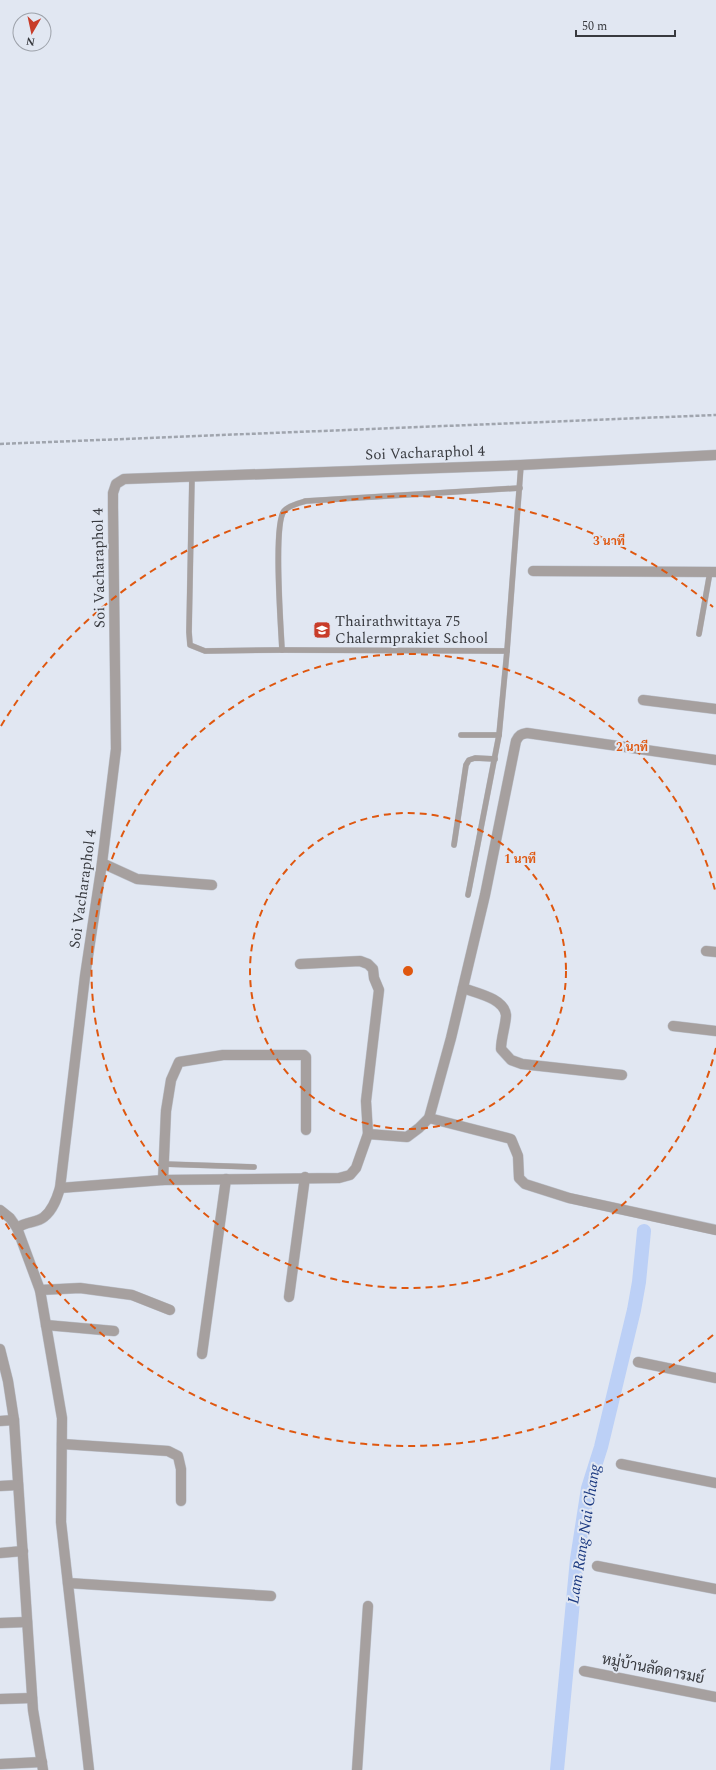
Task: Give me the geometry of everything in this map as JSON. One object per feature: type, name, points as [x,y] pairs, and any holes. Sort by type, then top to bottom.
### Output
[{"type":"street","name":"Soi Vacharaphol 4","points":[[17,1228],[23,1223],[44,1218],[56,1202],[60,1188],[116,749],[113,493],[116,484],[124,479],[521,465],[716,454]]},
{"type":"street","points":[[533,571],[713,572]]},
{"type":"street","points":[[643,700],[716,709]]},
{"type":"street","points":[[368,1134],[407,1137],[429,1118],[451,1038],[485,895],[518,736],[522,733],[527,733],[716,760]]},
{"type":"street","points":[[102,863],[137,879],[212,885]]},
{"type":"street","points":[[60,1188],[163,1180],[306,1177],[339,1178],[350,1175],[356,1168],[368,1134],[366,1101],[380,990],[374,978],[373,969],[368,964],[360,961],[300,964]]},
{"type":"street","points":[[463,988],[495,1000],[503,1006],[506,1015],[501,1037],[501,1049],[511,1060],[522,1064],[622,1075]]},
{"type":"street","points":[[673,1026],[716,1031]]},
{"type":"street","points":[[163,1180],[166,1111],[171,1080],[179,1062],[223,1055],[304,1055],[306,1057],[306,1130]]},
{"type":"street","points":[[429,1118],[511,1139],[518,1156],[519,1178],[525,1184],[569,1198],[716,1230]]},
{"type":"street","points":[[289,1297],[306,1177]]},
{"type":"street","points":[[202,1354],[226,1179]]},
{"type":"street","points":[[0,1210],[10,1218],[17,1228],[40,1290],[62,1418],[61,1522],[89,1770]]},
{"type":"street","points":[[40,1290],[80,1288],[132,1295],[170,1310]]},
{"type":"street","points":[[46,1325],[114,1331]]},
{"type":"street","points":[[0,1764],[42,1766],[32,1698],[14,1420],[8,1381],[1,1354]]},
{"type":"street","points":[[638,1362],[716,1378]]},
{"type":"street","points":[[0,1421],[14,1420]]},
{"type":"street","points":[[62,1444],[168,1451],[178,1456],[181,1469],[180,1501]]},
{"type":"street","points":[[621,1464],[716,1483]]},
{"type":"street","points":[[0,1486],[18,1485]]},
{"type":"street","points":[[0,1553],[22,1551]]},
{"type":"street","points":[[597,1566],[716,1589]]},
{"type":"street","points":[[68,1583],[271,1596]]},
{"type":"street","points":[[357,1770],[368,1606]]},
{"type":"street","points":[[0,1623],[27,1622]]},
{"type":"street","name":"หมู่บ้านลัดดารมย์","points":[[584,1671],[716,1697]]},
{"type":"street","points":[[0,1699],[32,1698]]},
{"type":"lane","points":[[468,895],[499,735],[521,465]]},
{"type":"lane","points":[[192,476],[189,632],[190,645],[195,649],[205,651],[507,651]]},
{"type":"lane","points":[[282,650],[278,536],[283,512],[289,507],[306,501],[520,488]]},
{"type":"lane","points":[[699,634],[713,572]]},
{"type":"lane","points":[[461,735],[499,735]]},
{"type":"lane","points":[[454,845],[466,765],[469,760],[474,758],[495,759]]},
{"type":"lane","points":[[164,1164],[254,1168]]},
{"type":"path","points":[[0,444],[716,415]]},
{"type":"waterway","name":"Lam Rang Nai Chang","points":[[557,1770],[577,1559],[588,1488],[601,1447],[634,1310],[639,1282],[644,1231]]},
{"type":"place","name":"Thairathwittaya 75 Chalermprakiet School","points":[[322,630]]}]
